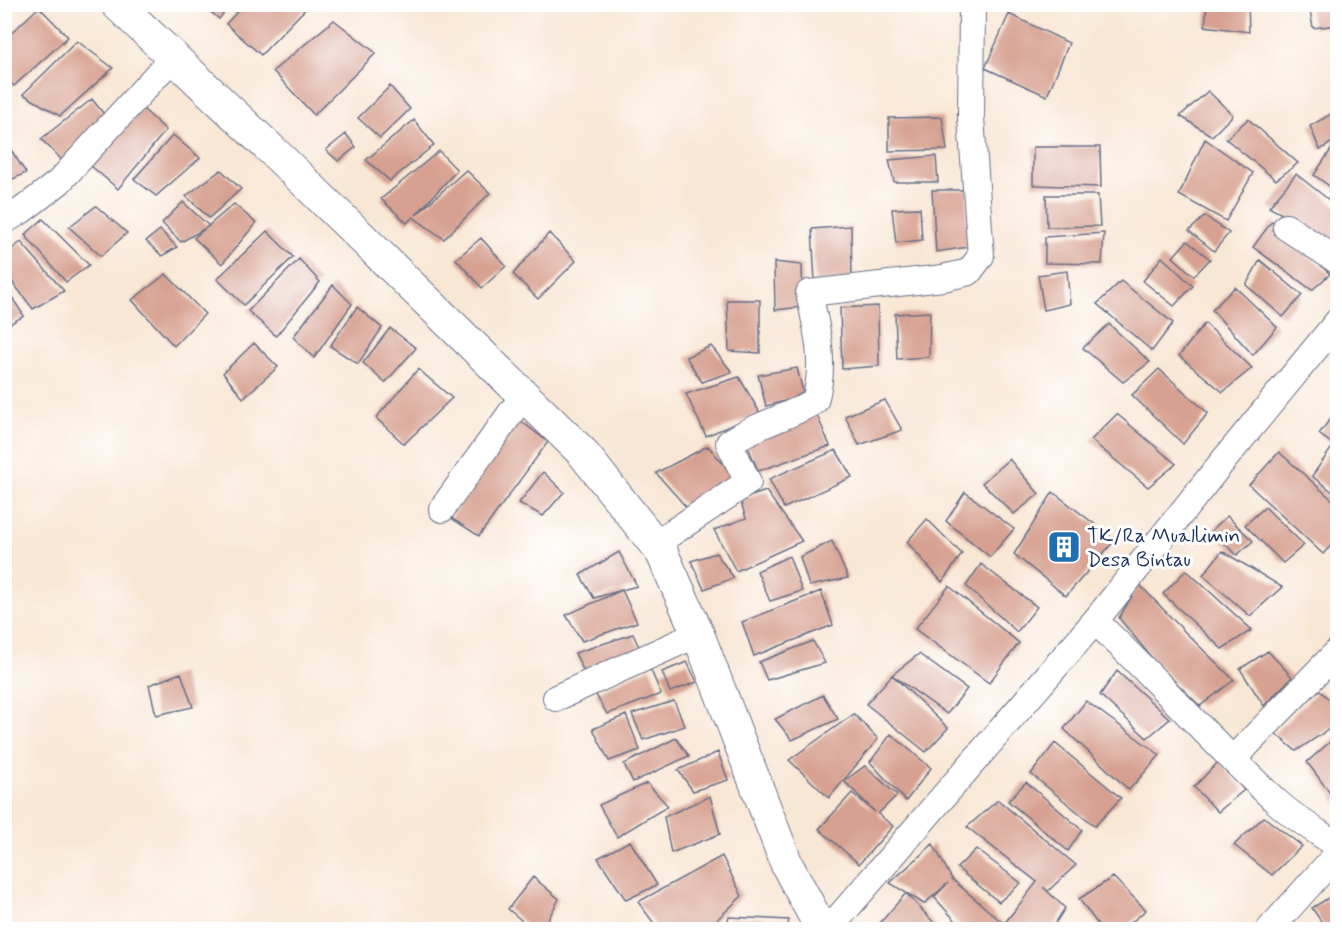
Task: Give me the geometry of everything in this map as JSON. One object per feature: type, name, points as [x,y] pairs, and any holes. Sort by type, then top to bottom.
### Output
[{"type":"street","points":[[117,4],[174,56],[582,452],[662,553],[698,634],[787,866],[822,930]]},
{"type":"street","points":[[655,544],[748,482],[729,443],[745,432],[798,412],[815,401],[821,382],[819,343],[809,293],[943,278],[969,272],[981,256],[971,118],[972,4]]},
{"type":"street","points":[[4,221],[21,212],[59,182],[174,56]]},
{"type":"street","points":[[1286,227],[1338,261]]},
{"type":"street","points":[[828,930],[1095,621],[1338,321]]},
{"type":"street","points":[[442,509],[523,396]]},
{"type":"street","points":[[1095,621],[1140,663],[1172,700],[1280,805],[1338,846]]},
{"type":"street","points":[[556,698],[698,634]]},
{"type":"street","points":[[1233,759],[1338,651]]},
{"type":"street","points":[[1269,930],[1338,853]]},
{"type":"building","points":[[201,4],[231,4],[219,19]]},
{"type":"building","points":[[244,4],[310,4],[261,55],[226,24]]},
{"type":"building","points":[[1207,4],[1248,4],[1249,32],[1205,26]]},
{"type":"building","points":[[1309,4],[1338,4],[1338,25],[1313,28]]},
{"type":"building","points":[[39,7],[68,37],[14,86],[4,78],[4,40]]},
{"type":"building","points":[[1009,14],[1069,43],[1047,96],[985,68]]},
{"type":"building","points":[[334,20],[376,53],[314,115],[273,71]]},
{"type":"building","points":[[77,41],[113,68],[60,116],[23,94]]},
{"type":"building","points":[[390,86],[410,109],[380,138],[358,118]]},
{"type":"building","points":[[1208,91],[1233,115],[1212,136],[1180,116]]},
{"type":"building","points":[[92,99],[107,118],[66,164],[41,139]]},
{"type":"building","points":[[142,108],[166,130],[118,189],[91,166]]},
{"type":"building","points":[[1338,110],[1338,138],[1320,150],[1310,126]]},
{"type":"building","points":[[942,117],[947,150],[889,151],[889,118]]},
{"type":"building","points":[[1248,119],[1298,163],[1276,180],[1226,139]]},
{"type":"building","points":[[414,120],[434,145],[390,181],[366,160]]},
{"type":"building","points":[[346,134],[356,147],[338,161],[326,150]]},
{"type":"building","points":[[173,135],[200,158],[156,196],[134,179]]},
{"type":"building","points":[[4,139],[26,173],[4,183]]},
{"type":"building","points":[[1205,139],[1253,173],[1226,221],[1179,195]]},
{"type":"building","points":[[1334,145],[1338,148],[1338,192],[1314,175]]},
{"type":"building","points":[[1033,147],[1100,147],[1101,187],[1033,185]]},
{"type":"building","points":[[439,151],[457,170],[416,215],[466,170],[490,193],[444,239],[413,217],[407,223],[381,199]]},
{"type":"building","points":[[936,156],[938,182],[894,182],[889,160]]},
{"type":"building","points":[[221,170],[241,189],[209,218],[186,196]]},
{"type":"building","points":[[1296,174],[1338,207],[1338,245],[1269,207]]},
{"type":"building","points":[[932,190],[967,190],[968,247],[936,252]]},
{"type":"building","points":[[1046,195],[1098,195],[1100,226],[1047,227]]},
{"type":"building","points":[[183,202],[209,226],[181,242],[162,223]]},
{"type":"building","points":[[234,204],[256,223],[222,264],[194,238]]},
{"type":"building","points":[[96,206],[127,233],[101,256],[69,227]]},
{"type":"building","points":[[920,208],[922,240],[896,243],[892,209]]},
{"type":"building","points":[[1205,216],[1229,233],[1214,251],[1189,231]]},
{"type":"building","points":[[43,219],[89,265],[66,282],[25,235]]},
{"type":"building","points":[[1272,221],[1330,274],[1312,290],[1253,247]]},
{"type":"building","points":[[851,226],[852,280],[815,282],[812,229]]},
{"type":"building","points":[[160,230],[177,247],[162,256],[146,241]]},
{"type":"building","points":[[267,231],[293,257],[244,305],[217,279]]},
{"type":"building","points":[[549,233],[576,261],[538,299],[513,274]]},
{"type":"building","points":[[1104,233],[1102,264],[1045,263],[1045,237]]},
{"type":"building","points":[[481,238],[506,266],[482,288],[456,259]]},
{"type":"building","points":[[1187,241],[1210,259],[1194,276],[1173,257]]},
{"type":"building","points":[[21,242],[64,291],[33,309],[4,271],[4,255]]},
{"type":"building","points":[[1162,257],[1193,286],[1174,306],[1143,281]]},
{"type":"building","points":[[299,259],[320,282],[276,336],[248,311]]},
{"type":"building","points":[[1260,260],[1302,295],[1283,317],[1246,285]]},
{"type":"building","points":[[774,262],[802,265],[803,307],[775,310]]},
{"type":"building","points":[[1067,271],[1070,304],[1044,310],[1038,275]]},
{"type":"building","points":[[166,274],[205,314],[174,346],[132,300]]},
{"type":"building","points":[[1121,281],[1173,323],[1152,351],[1097,304]]},
{"type":"building","points":[[4,285],[24,316],[4,327]]},
{"type":"building","points":[[333,285],[352,304],[314,358],[293,337]]},
{"type":"building","points":[[1235,287],[1277,327],[1253,355],[1212,310]]},
{"type":"building","points":[[727,300],[760,300],[760,353],[729,351]]},
{"type":"building","points":[[878,306],[879,366],[842,369],[840,308]]},
{"type":"building","points":[[357,307],[382,328],[358,364],[330,346]]},
{"type":"building","points":[[930,312],[929,357],[897,359],[895,314]]},
{"type":"building","points":[[1205,323],[1252,368],[1223,392],[1179,356]]},
{"type":"building","points":[[1109,324],[1150,362],[1123,382],[1083,348]]},
{"type":"building","points":[[390,328],[416,348],[385,383],[363,363]]},
{"type":"building","points":[[254,343],[278,367],[243,398],[223,373]]},
{"type":"building","points":[[711,346],[732,372],[702,382],[686,357]]},
{"type":"building","points":[[797,368],[804,396],[766,406],[758,375]]},
{"type":"building","points":[[418,369],[452,398],[404,444],[376,418]]},
{"type":"building","points":[[1159,369],[1208,413],[1183,444],[1132,395]]},
{"type":"building","points":[[739,377],[760,413],[706,436],[686,394]]},
{"type":"building","points":[[885,400],[902,430],[859,445],[845,416]]},
{"type":"building","points":[[1338,408],[1338,448],[1319,434]]},
{"type":"building","points":[[1117,414],[1176,464],[1148,487],[1091,440]]},
{"type":"building","points":[[817,415],[830,446],[758,471],[747,444]]},
{"type":"building","points":[[517,418],[548,442],[479,536],[451,518]]},
{"type":"building","points":[[708,446],[738,481],[688,509],[656,473]]},
{"type":"building","points":[[1331,449],[1338,454],[1338,496],[1312,476]]},
{"type":"building","points":[[836,450],[852,477],[784,508],[769,479]]},
{"type":"building","points":[[1279,452],[1338,505],[1338,538],[1323,554],[1249,485]]},
{"type":"building","points":[[1009,459],[1039,494],[1014,514],[982,483]]},
{"type":"building","points":[[543,472],[564,492],[543,516],[519,503]]},
{"type":"building","points":[[766,491],[802,541],[736,571],[714,530],[746,518],[740,500]]},
{"type":"building","points":[[965,492],[1014,529],[990,557],[946,521]]},
{"type":"building","name":"TK/Ra Muallimin Desa Bintau","points":[[1053,492],[1115,540],[1066,596],[1014,554]]},
{"type":"building","points":[[1265,507],[1304,545],[1283,563],[1245,525]]},
{"type":"building","points":[[1227,516],[1253,541],[1237,555],[1211,531]]},
{"type":"building","points":[[927,519],[962,554],[942,582],[907,542]]},
{"type":"building","points":[[832,541],[848,578],[809,586],[800,557]]},
{"type":"building","points":[[1222,551],[1282,587],[1250,616],[1203,575]]},
{"type":"building","points":[[619,552],[637,586],[594,598],[580,575]]},
{"type":"building","points":[[716,553],[734,578],[704,589],[691,561]]},
{"type":"building","points":[[789,556],[802,591],[770,601],[757,571]]},
{"type":"building","points":[[981,564],[1037,607],[1017,632],[966,586]]},
{"type":"building","points":[[1186,570],[1252,630],[1222,649],[1163,594]]},
{"type":"building","points":[[1139,584],[1234,680],[1200,706],[1156,663],[1119,618]]},
{"type":"building","points":[[949,586],[1019,643],[989,683],[915,629]]},
{"type":"building","points":[[622,590],[637,622],[582,641],[566,615]]},
{"type":"building","points":[[821,591],[833,625],[754,656],[742,622]]},
{"type":"building","points":[[633,634],[640,649],[584,672],[575,653]]},
{"type":"building","points":[[813,641],[825,663],[767,680],[759,662]]},
{"type":"building","points":[[1268,651],[1292,677],[1264,706],[1240,669]]},
{"type":"building","points":[[919,654],[967,689],[947,714],[892,675]]},
{"type":"building","points":[[687,662],[697,682],[670,692],[662,672]]},
{"type":"building","points":[[650,668],[661,694],[607,714],[595,693]]},
{"type":"building","points":[[1117,671],[1170,719],[1147,738],[1100,695]]},
{"type":"building","points":[[181,673],[193,707],[156,715],[149,685]]},
{"type":"building","points":[[892,675],[948,728],[926,752],[866,704]]},
{"type":"building","points":[[1319,690],[1338,707],[1338,723],[1296,751],[1275,733]]},
{"type":"building","points":[[823,695],[838,719],[792,740],[775,719]]},
{"type":"building","points":[[674,701],[685,726],[643,740],[632,714]]},
{"type":"building","points":[[1086,701],[1160,755],[1129,790],[1064,729]]},
{"type":"building","points":[[854,714],[878,739],[829,798],[789,760]]},
{"type":"building","points":[[626,715],[640,750],[609,761],[593,729]]},
{"type":"building","points":[[891,734],[931,768],[906,801],[870,762]]},
{"type":"building","points":[[1338,735],[1338,804],[1307,762]]},
{"type":"building","points":[[676,738],[689,756],[633,782],[624,764]]},
{"type":"building","points":[[1055,743],[1121,798],[1095,826],[1031,774]]},
{"type":"building","points":[[718,752],[728,780],[693,791],[678,770]]},
{"type":"building","points":[[1219,761],[1244,790],[1218,812],[1194,787]]},
{"type":"building","points":[[865,766],[897,795],[878,814],[893,826],[859,864],[819,829],[852,793],[875,812],[844,781]]},
{"type":"building","points":[[1026,782],[1082,830],[1068,851],[1008,801]]},
{"type":"building","points":[[647,783],[668,806],[617,837],[599,805]]},
{"type":"building","points":[[710,796],[720,834],[671,853],[664,817]]},
{"type":"building","points":[[998,800],[1076,865],[1048,891],[1043,887],[1065,908],[1051,930],[1016,930],[1004,924],[1037,882],[967,827]]},
{"type":"building","points":[[1264,817],[1302,846],[1272,875],[1234,845]]},
{"type":"building","points":[[630,841],[657,885],[626,900],[598,858]]},
{"type":"building","points":[[933,844],[952,879],[1004,924],[998,930],[964,930],[934,897],[948,883],[924,904],[890,883]]},
{"type":"building","points":[[976,849],[1021,883],[999,902],[957,868]]},
{"type":"building","points":[[722,856],[742,896],[706,930],[659,930],[638,902]]},
{"type":"building","points":[[533,877],[559,899],[542,930],[533,930],[508,909]]},
{"type":"building","points":[[1113,877],[1146,910],[1122,930],[1102,930],[1079,899]]},
{"type":"building","points":[[1338,892],[1338,930],[1327,930],[1312,908]]},
{"type":"building","points":[[906,893],[937,926],[934,930],[874,930]]},
{"type":"building","points":[[729,917],[789,920],[787,930],[724,930]]},
{"type":"place","name":"TK/Ra Muallimin Desa Bintau","points":[[1064,547]]}]
